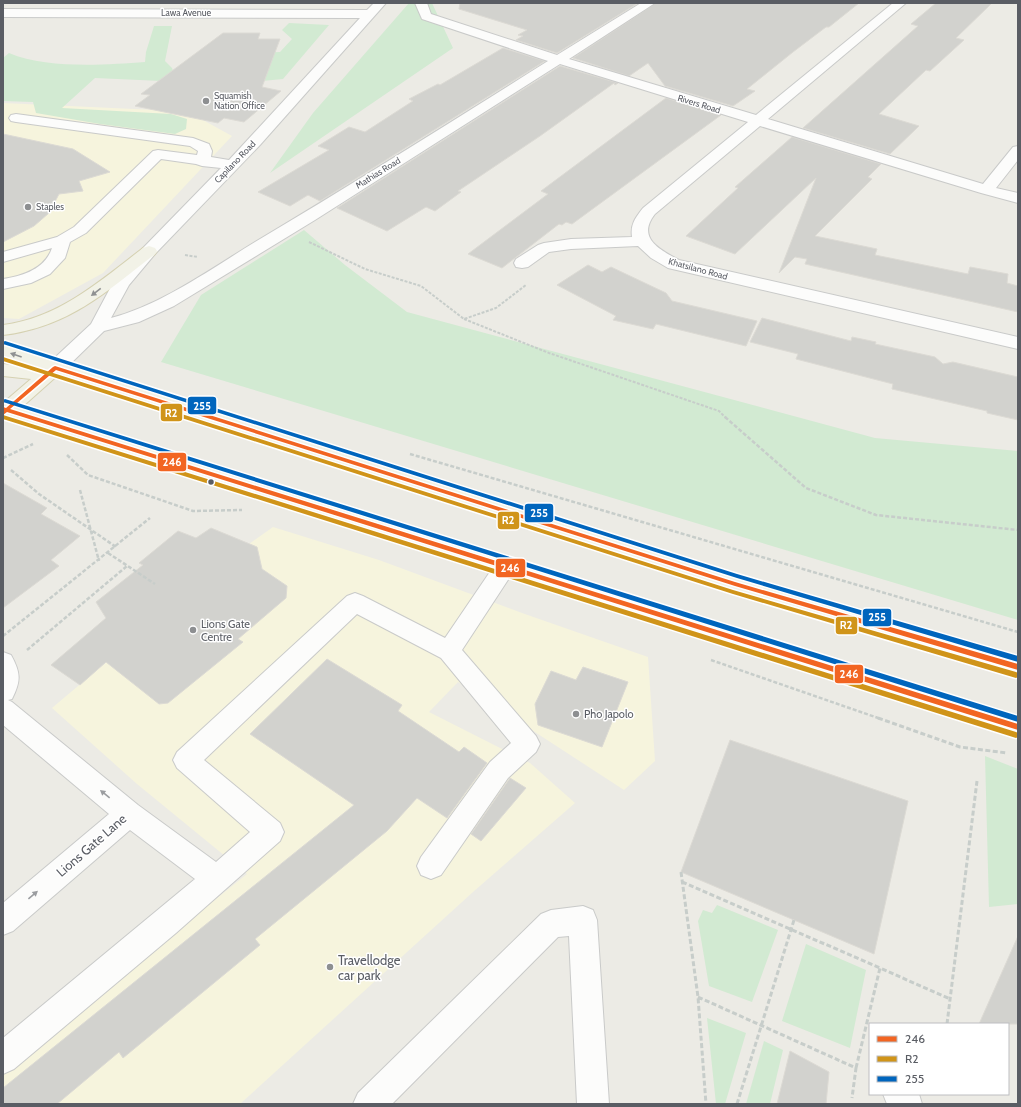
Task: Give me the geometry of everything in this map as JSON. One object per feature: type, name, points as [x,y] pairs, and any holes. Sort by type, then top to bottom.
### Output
[{"type":"main road","points":[[3,330],[11,330],[45,320],[86,300],[149,250]]},
{"type":"main road","points":[[3,351],[735,584],[1018,667]]},
{"type":"main road","points":[[3,370],[30,373],[55,368]]},
{"type":"main road","points":[[4,410],[55,368]]},
{"type":"main road","points":[[4,410],[1018,727]]},
{"type":"street","name":"Capilano Road","points":[[98,327],[121,283],[149,250],[232,166],[380,3]]},
{"type":"street","name":"Rivers Road","points":[[421,3],[426,16],[559,60],[757,122],[986,190],[1018,198]]},
{"type":"street","name":"Mathias Road","points":[[98,327],[133,318],[168,302],[289,229],[649,3]]},
{"type":"street","points":[[522,263],[544,248],[571,244],[642,240],[639,232],[639,225],[642,218],[900,3]]},
{"type":"street","name":"Lawa Avenue","points":[[3,13],[370,14]]},
{"type":"street","points":[[16,118],[193,142],[204,147],[205,151],[202,162]]},
{"type":"street","points":[[100,138],[132,145],[158,154],[232,166]]},
{"type":"street","points":[[986,190],[1018,150]]},
{"type":"street","points":[[3,257],[63,240],[80,230],[158,154]]},
{"type":"street","points":[[3,284],[17,282],[35,276],[46,269],[56,259],[63,240]]},
{"type":"street","name":"Khatsilano Road","points":[[642,240],[646,246],[663,259],[681,266],[1018,343]]},
{"type":"street","points":[[55,368],[98,327]]},
{"type":"street","points":[[449,652],[506,566]]},
{"type":"street","points":[[3,1058],[166,923],[270,832],[186,760],[355,602],[449,652],[527,744],[499,770],[431,866]]},
{"type":"street","points":[[3,662],[8,670],[8,680],[3,692]]},
{"type":"street","name":"Lions Gate Lane","points":[[3,709],[129,814],[3,921]]},
{"type":"street","points":[[129,814],[217,879]]},
{"type":"street","points":[[369,1104],[551,924],[583,920],[593,1104]]},
{"type":"street","points":[[900,1095],[906,1101],[906,1104]]},
{"type":"path","points":[[306,241],[365,269],[420,286],[464,319],[549,354],[719,411],[806,488],[876,515],[1018,530]]},
{"type":"path","points":[[464,319],[496,308],[531,281]]},
{"type":"path","points":[[59,427],[62,450],[88,475],[193,511],[247,510]]},
{"type":"path","points":[[3,458],[33,444],[39,443]]},
{"type":"path","points":[[458,467],[1018,632]]},
{"type":"path","points":[[11,470],[39,494],[116,547]]},
{"type":"path","points":[[80,490],[98,561]]},
{"type":"path","points":[[3,636],[108,554],[150,518]]},
{"type":"path","points":[[108,554],[155,584]]},
{"type":"path","points":[[25,652],[127,566]]},
{"type":"path","points":[[710,660],[960,747],[1011,754]]},
{"type":"path","points":[[946,1023],[977,781]]},
{"type":"path","points":[[681,872],[698,997],[706,1104]]},
{"type":"path","points":[[682,882],[950,999]]},
{"type":"path","points":[[737,1104],[794,920]]},
{"type":"path","points":[[852,1098],[856,1068],[880,968]]},
{"type":"path","points":[[698,997],[856,1068]]},
{"type":"shaded area","points":[[3,103],[178,111],[192,114],[232,136],[103,273],[19,319],[3,318]]},
{"type":"shaded area","points":[[273,527],[379,560],[522,613],[648,657],[655,761],[624,790],[458,682],[429,712],[530,763],[575,803],[473,892],[240,1104],[3,1104],[3,1070],[247,874],[137,784],[52,708],[232,556]]},
{"type":"green space","points":[[409,3],[432,3],[453,48],[270,173],[313,113]]},
{"type":"green space","points":[[289,23],[329,25],[283,79],[228,84],[95,78],[62,108],[171,114],[187,119],[186,129],[175,134],[100,124],[36,113],[33,102],[3,101],[3,58],[9,53],[41,62],[58,64],[94,65],[145,62],[146,52],[154,26],[172,26],[165,61],[172,68],[175,76],[239,53],[280,52],[292,39],[282,30]]},
{"type":"green space","points":[[304,230],[345,265],[407,312],[875,438],[1018,451],[1018,620],[161,362],[201,295]]},
{"type":"green space","points":[[985,756],[1018,769],[1018,904],[989,907]]},
{"type":"green space","points":[[717,905],[778,930],[752,1002],[709,986],[698,921],[703,910],[712,913]]},
{"type":"green space","points":[[806,944],[866,970],[850,1048],[782,1021]]},
{"type":"green space","points":[[707,1018],[746,1033],[725,1104],[716,1104]]},
{"type":"green space","points":[[764,1041],[783,1050],[770,1104],[746,1104]]},
{"type":"building","points":[[460,3],[638,3],[557,53],[516,40],[523,36],[518,35],[527,30],[459,9]]},
{"type":"building","points":[[656,3],[859,3],[829,27],[826,27],[793,52],[747,89],[755,91],[733,106],[665,86],[648,63],[629,76],[573,58]]},
{"type":"building","points":[[936,3],[992,3],[956,38],[964,40],[930,71],[926,70],[879,114],[919,126],[890,154],[803,128],[918,26],[911,24]]},
{"type":"building","points":[[223,33],[260,33],[258,39],[280,39],[262,87],[281,91],[244,122],[224,118],[218,123],[135,106],[150,95],[141,94]]},
{"type":"building","points":[[503,48],[545,61],[320,201],[308,195],[290,206],[258,192],[329,150],[318,146],[349,127],[365,132],[413,101],[409,99],[438,84],[440,85]]},
{"type":"building","points":[[560,66],[618,83],[615,85],[614,83],[540,136],[458,191],[461,192],[435,211],[426,207],[387,231],[337,208]]},
{"type":"building","points":[[666,98],[721,115],[572,224],[566,222],[562,225],[559,224],[502,268],[468,254],[548,194],[541,191]]},
{"type":"building","points":[[3,134],[73,149],[110,172],[79,181],[83,191],[59,194],[49,213],[34,226],[3,242]]},
{"type":"building","points":[[792,137],[881,164],[868,177],[872,179],[815,236],[877,249],[875,255],[968,274],[970,267],[1008,274],[1007,283],[1018,286],[1018,312],[805,264],[807,259],[795,257],[779,273],[816,178],[735,254],[686,236],[738,188],[735,187]]},
{"type":"building","points":[[588,265],[602,272],[611,267],[666,293],[672,301],[757,321],[746,346],[656,324],[653,329],[613,320],[616,316],[557,285]]},
{"type":"building","points":[[762,318],[851,341],[852,337],[876,342],[875,344],[935,357],[943,364],[953,362],[1018,377],[1018,420],[987,413],[987,411],[892,389],[893,384],[796,359],[798,354],[750,342]]},
{"type":"building","points":[[3,483],[47,508],[41,514],[80,536],[51,560],[59,566],[3,608]]},
{"type":"building","points":[[211,528],[257,547],[262,569],[287,586],[286,598],[238,639],[243,642],[168,703],[159,704],[106,662],[80,685],[51,665],[106,618],[96,602],[143,565],[139,563],[178,531],[196,538]]},
{"type":"building","points":[[327,659],[402,705],[398,711],[459,752],[464,747],[487,763],[447,818],[417,798],[387,831],[255,939],[260,945],[123,1058],[119,1052],[57,1104],[3,1104],[3,1088],[354,805],[250,734]]},
{"type":"building","name":"Pho Japolo","points":[[583,667],[628,682],[602,747],[538,725],[535,704],[551,671],[576,680]]},
{"type":"building","points":[[730,740],[908,801],[874,954],[681,872]]},
{"type":"building","points":[[510,778],[526,788],[481,841],[471,834]]},
{"type":"building","points":[[1018,936],[1018,1024],[979,1023]]},
{"type":"building","points":[[790,1051],[829,1072],[826,1104],[777,1104]]},
{"type":"transit line","name":"255","points":[[5,343],[737,576],[1018,659]]},
{"type":"transit line","name":"R2","points":[[3,359],[733,592],[1016,675]]},
{"type":"transit line","name":"246","points":[[3,413],[55,368],[735,584],[1018,667]]},
{"type":"transit line","name":"255","points":[[5,401],[1018,719]]},
{"type":"transit line","name":"246","points":[[3,409],[1018,727]]},
{"type":"transit line","name":"R2","points":[[3,417],[1016,735]]},
{"type":"place","name":"Squamish Nation Office","points":[[206,101]]},
{"type":"place","name":"Staples","points":[[28,207]]},
{"type":"place","name":"Lions Gate Centre","points":[[193,630]]},
{"type":"place","name":"Pho Japolo","points":[[576,714]]},
{"type":"place","name":"Travellodge car park","points":[[330,967]]}]
